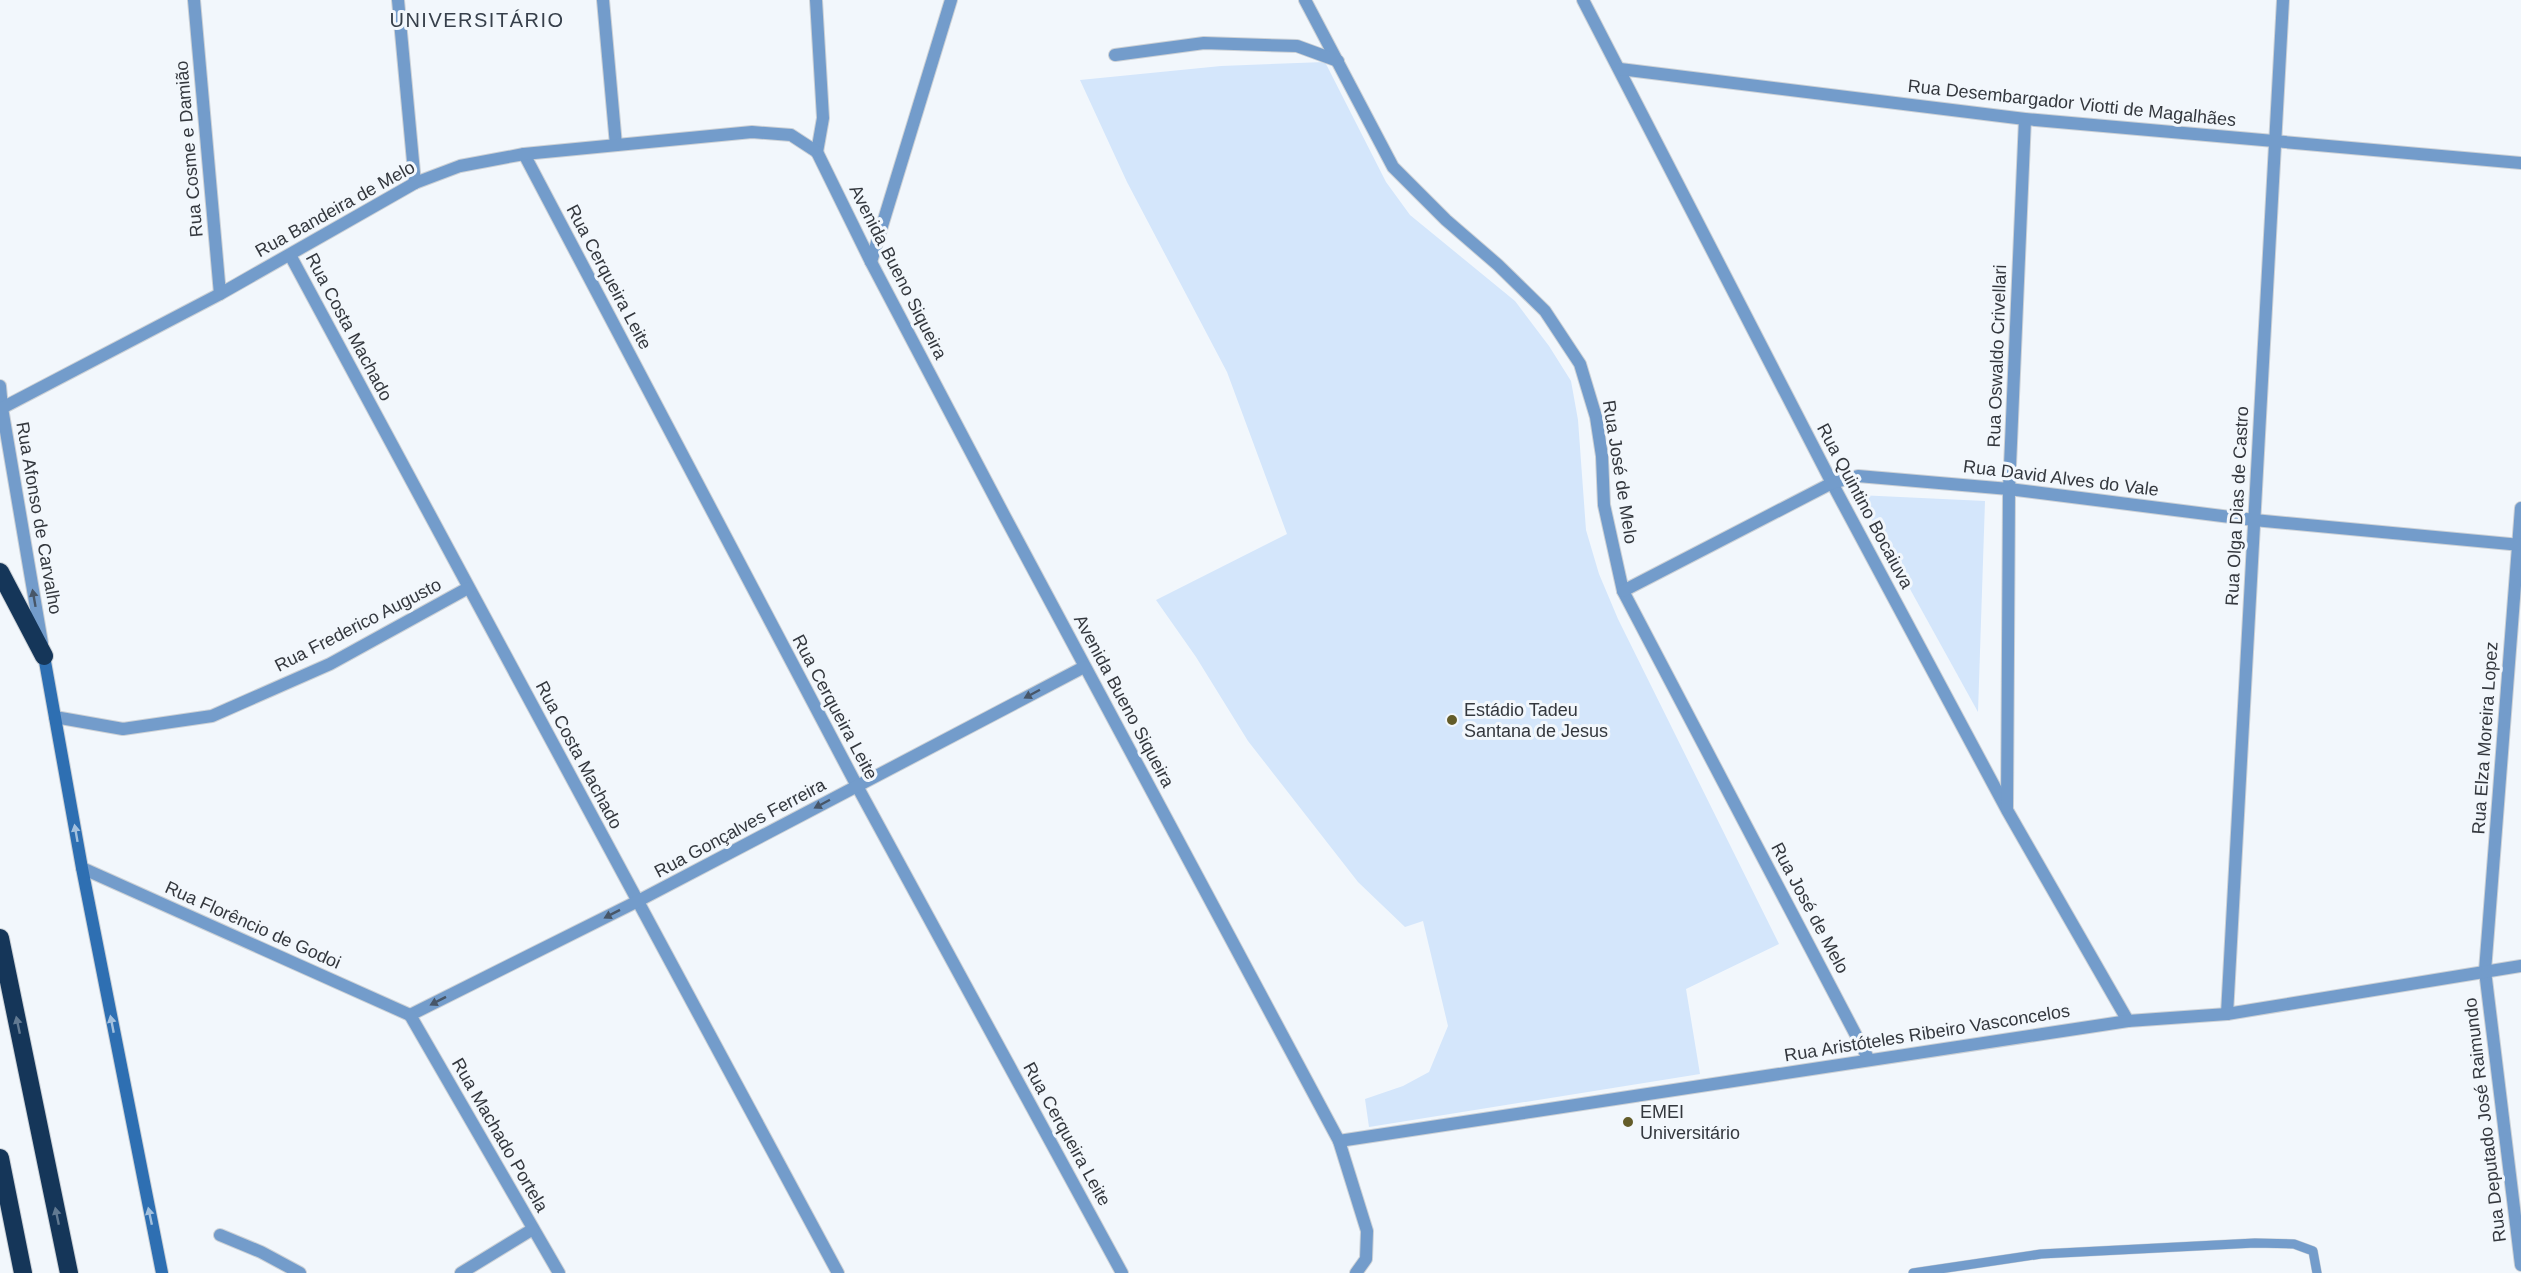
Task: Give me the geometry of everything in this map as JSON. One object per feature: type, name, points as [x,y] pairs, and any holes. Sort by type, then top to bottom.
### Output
[{"type":"highway","points":[[0,572],[44,656]]},
{"type":"highway","points":[[0,938],[69,1273]]},
{"type":"highway","points":[[0,1158],[23,1273]]},
{"type":"main road","points":[[44,656],[82,868],[162,1273]]},
{"type":"street","name":"Rua Cosme e Damião","points":[[194,0],[220,294]]},
{"type":"street","points":[[398,0],[415,183]]},
{"type":"street","points":[[603,0],[616,145]]},
{"type":"street","points":[[816,0],[823,118],[817,152]]},
{"type":"street","points":[[871,262],[951,0]]},
{"type":"street","name":"Rua José de Melo","points":[[1305,0],[1393,167],[1446,220],[1498,265],[1545,311],[1581,364],[1596,417],[1602,456],[1604,505],[1623,591],[1869,1060]]},
{"type":"street","name":"Rua Quintino Bocaiuva","points":[[1583,0],[1832,483],[2007,810],[2128,1021]]},
{"type":"street","name":"Rua Olga Dias de Castro","points":[[2227,1014],[2283,0]]},
{"type":"street","points":[[1115,55],[1204,43],[1297,46],[1338,61]]},
{"type":"street","name":"Rua Desembargador Viotti de Magalhães","points":[[1620,69],[2025,119],[2521,163]]},
{"type":"street","name":"Rua Oswaldo Crivellari","points":[[2007,810],[2009,489],[2025,119]]},
{"type":"street","name":"Rua Bandeira de Melo","points":[[2,408],[220,294],[415,183],[460,166],[524,154],[752,132],[791,135],[817,152]]},
{"type":"street","name":"Avenida Bueno Siqueira","points":[[817,152],[871,262],[1084,667],[1340,1141],[1367,1231],[1366,1259],[1356,1273]]},
{"type":"street","name":"Rua Cerqueira Leite","points":[[524,154],[857,786],[1122,1273]]},
{"type":"street","name":"Rua Costa Machado","points":[[290,255],[838,1273]]},
{"type":"street","name":"Rua Afonso de Carvalho","points":[[0,386],[44,656]]},
{"type":"street","name":"Rua David Alves do Vale","points":[[1623,591],[1832,483],[1858,476],[2009,489],[2254,520],[2520,545]]},
{"type":"street","name":"Rua Elza Moreira Lopez","points":[[2485,971],[2520,545],[2521,508]]},
{"type":"street","name":"Rua Frederico Augusto","points":[[55,717],[123,729],[212,716],[330,664],[468,588]]},
{"type":"street","name":"Rua Gonçalves Ferreira","points":[[410,1016],[638,902],[1084,667]]},
{"type":"street","name":"Rua Florêncio de Godoi","points":[[82,868],[410,1016]]},
{"type":"street","name":"Rua Aristóteles Ribeiro Vasconcelos","points":[[1340,1141],[2128,1021],[2227,1014],[2521,966]]},
{"type":"street","name":"Rua Deputado José Raimundo","points":[[2485,971],[2521,1265]]},
{"type":"street","name":"Rua Machado Portela","points":[[410,1016],[559,1273]]},
{"type":"street","points":[[461,1273],[533,1229]]},
{"type":"street","points":[[220,1235],[261,1252],[300,1273]]},
{"type":"lane","points":[[1913,1273],[2041,1254],[2255,1243],[2294,1244],[2313,1251],[2317,1273]]},
{"type":"shaded area","points":[[1325,62],[1386,182],[1410,215],[1515,301],[1549,346],[1571,381],[1578,420],[1586,530],[1599,574],[1618,619],[1779,944],[1686,989],[1700,1074],[1369,1127],[1365,1099],[1403,1086],[1429,1072],[1448,1026],[1423,921],[1405,927],[1358,882],[1248,741],[1196,657],[1156,600],[1287,534],[1227,372],[1127,182],[1080,80],[1221,66]]},
{"type":"shaded area","points":[[1858,495],[1985,501],[1978,712]]},
{"type":"place","name":"Estádio Tadeu Santana de Jesus","points":[[1452,720]]},
{"type":"place","name":"EMEI Universitário","points":[[1628,1122]]},
{"type":"district","name":"UNIVERSITÁRIO","points":[[477,20]]}]
